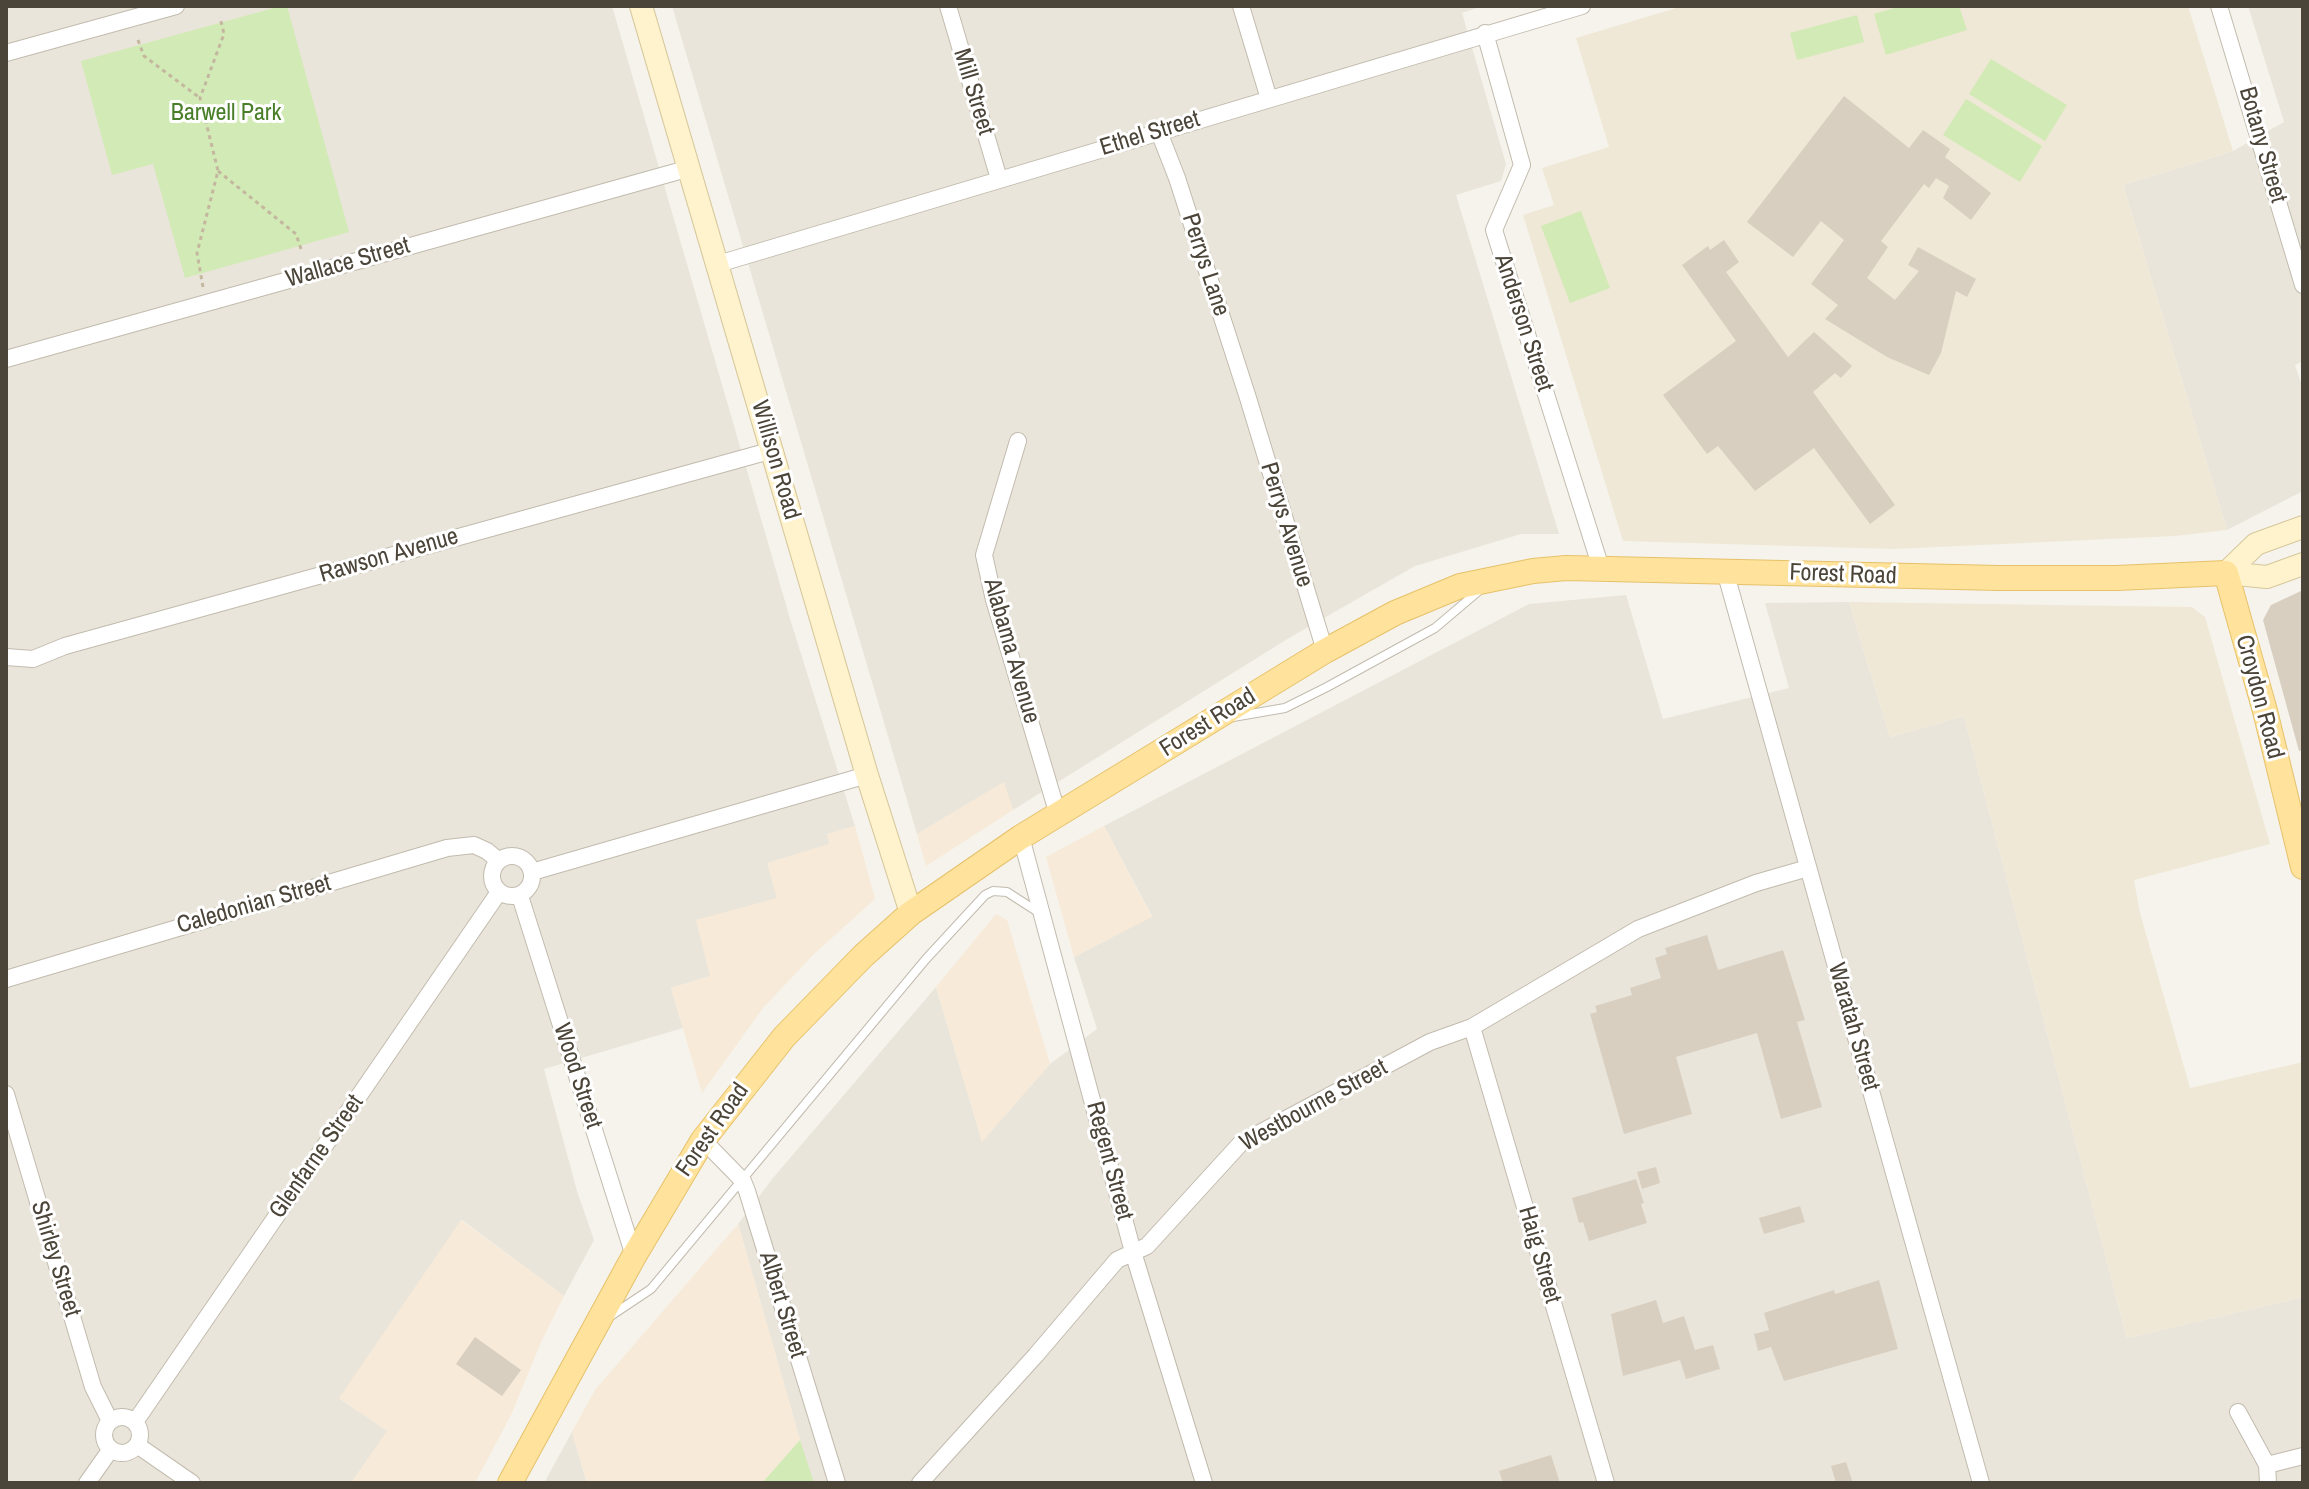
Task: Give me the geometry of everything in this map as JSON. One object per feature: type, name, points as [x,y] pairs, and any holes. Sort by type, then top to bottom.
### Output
[{"type":"main road","name":"Willison Road","points":[[641,6],[867,775],[911,913]]},
{"type":"main road","points":[[2226,573],[2256,544],[2303,527]]},
{"type":"main road","name":"Forest Road","points":[[510,1483],[634,1256],[703,1140],[784,1037],[863,956],[911,913],[1021,837],[1325,651],[1395,613],[1460,586],[1533,571],[1601,568],[1999,578],[2117,578],[2226,573],[2267,577],[2303,564]]},
{"type":"main road","name":"Croydon Road","points":[[2226,573],[2265,711],[2303,867]]},
{"type":"street","points":[[6,53],[176,6]]},
{"type":"street","name":"Mill Street","points":[[948,6],[999,179]]},
{"type":"street","points":[[1241,6],[1269,99]]},
{"type":"street","name":"Ethel Street","points":[[718,264],[1485,33],[1538,12],[1582,6]]},
{"type":"street","name":"Botany Street","points":[[2219,6],[2303,285]]},
{"type":"street","name":"Anderson Street","points":[[1485,33],[1522,165],[1494,230],[1601,568]]},
{"type":"street","name":"Perrys Lane","points":[[1159,132],[1248,398]]},
{"type":"street","name":"Wallace Street","points":[[6,359],[690,168]]},
{"type":"street","name":"Perrys Avenue","points":[[1248,398],[1325,651]]},
{"type":"street","name":"Alabama Avenue","points":[[1018,441],[984,555],[994,600],[1058,815]]},
{"type":"street","name":"Rawson Avenue","points":[[6,657],[33,659],[65,646],[773,450]]},
{"type":"street","name":"Waratah Street","points":[[1725,571],[1981,1483]]},
{"type":"street","points":[[532,872],[867,775]]},
{"type":"street","name":"Regent Street","points":[[1021,837],[1133,1252],[1204,1483]]},
{"type":"street","name":"Caledonian Street","points":[[6,979],[447,848],[474,845],[499,861]]},
{"type":"street","points":[[518,857],[525,860],[532,872],[530,886],[520,896],[512,897],[499,892],[492,880],[492,873],[499,861],[518,857]]},
{"type":"street","name":"Westbourne Street","points":[[920,1483],[1117,1260],[1147,1246],[1241,1143],[1430,1042],[1472,1027],[1638,929],[1756,883],[1808,868]]},
{"type":"street","name":"Glenfarne Street","points":[[135,1422],[499,892]]},
{"type":"street","name":"Wood Street","points":[[520,896],[634,1256]]},
{"type":"street","name":"Haig Street","points":[[1472,1027],[1606,1483]]},
{"type":"street","name":"Shirley Street","points":[[6,1094],[93,1387],[110,1421]]},
{"type":"street","name":"Albert Street","points":[[703,1140],[743,1181],[837,1483]]},
{"type":"street","points":[[2238,1412],[2267,1465],[2268,1483]]},
{"type":"street","points":[[125,1416],[135,1422],[140,1430],[137,1445],[122,1453],[111,1449],[104,1432],[110,1421],[125,1416]]},
{"type":"street","points":[[137,1445],[192,1483]]},
{"type":"street","points":[[87,1483],[111,1449]]},
{"type":"street","points":[[2267,1465],[2303,1456]]},
{"type":"lane","points":[[1211,721],[1285,708],[1327,687],[1435,628],[1494,579]]},
{"type":"lane","points":[[596,1326],[651,1289],[927,957],[985,895],[993,891],[1007,892],[1041,915]]},
{"type":"path","points":[[199,275],[197,253],[218,171],[200,98],[224,34],[220,17]]},
{"type":"path","points":[[138,40],[144,56],[200,98]]},
{"type":"path","points":[[218,171],[296,234],[301,249]]},
{"type":"shaded area","points":[[6,6],[612,6],[791,622],[855,826],[828,834],[830,844],[768,863],[777,898],[710,976],[671,988],[683,1028],[544,1069],[577,1191],[594,1240],[564,1296],[462,1220],[340,1399],[388,1431],[351,1483],[6,1483]]},
{"type":"shaded area","points":[[672,6],[1483,6],[1462,13],[1506,164],[1501,181],[1456,195],[1559,534],[1521,534],[1415,566],[1289,638],[1013,810],[1003,783],[917,834]]},
{"type":"shaded area","points":[[1683,6],[2188,6],[2233,151],[2123,185],[2227,530],[2175,536],[1894,549],[1623,541],[1523,215],[1554,205],[1542,168],[1609,147],[1576,38]]},
{"type":"shaded area","points":[[2248,6],[2303,6],[2303,361],[2295,365],[2303,389],[2303,491],[2227,530],[2123,185],[2233,151],[2284,122]]},
{"type":"shaded area","points":[[1626,595],[1663,719],[1789,688],[1765,603],[1849,602],[1890,737],[1964,716],[2127,1338],[2303,1297],[2303,1483],[762,1483],[800,1440],[738,1224],[773,1178],[936,987],[982,1141],[1050,1064],[1097,1029],[1074,957],[1152,916],[1104,826],[1529,604]]},
{"type":"shaded area","points":[[1849,602],[2192,607],[2205,617],[2270,844],[2134,880],[2140,913],[2190,1088],[2303,1062],[2303,1297],[2127,1338],[1964,716],[1890,737]]},
{"type":"shaded area","points":[[1004,782],[1013,810],[926,866],[917,834]]},
{"type":"shaded area","points":[[855,826],[875,899],[814,954],[763,1008],[702,1093],[671,988],[710,976],[696,920],[777,898],[767,863],[829,844],[827,834]]},
{"type":"shaded area","points":[[1104,826],[1152,917],[1074,957],[1046,857]]},
{"type":"shaded area","points":[[996,914],[1007,920],[1050,1064],[982,1142],[936,987]]},
{"type":"shaded area","points":[[461,1220],[564,1296],[511,1415],[475,1483],[351,1483],[387,1431],[339,1398]]},
{"type":"shaded area","points":[[738,1224],[800,1440],[762,1483],[587,1483],[572,1432],[595,1390]]},
{"type":"shaded area","points":[[572,1432],[587,1483],[544,1483]]},
{"type":"green space","name":"Barwell Park","points":[[287,6],[349,232],[185,278],[153,164],[112,175],[81,61]]},
{"type":"green space","points":[[1901,6],[1959,6],[1967,30],[1886,55],[1874,14]]},
{"type":"green space","points":[[1857,15],[1864,42],[1797,60],[1790,33]]},
{"type":"green space","points":[[1991,59],[2067,105],[2045,141],[1969,94]]},
{"type":"green space","points":[[1966,99],[2042,146],[2020,182],[1943,135]]},
{"type":"green space","points":[[1581,211],[1610,288],[1570,303],[1541,226]]},
{"type":"green space","points":[[800,1440],[814,1483],[762,1483]]},
{"type":"building","points":[[1844,96],[1909,148],[1923,130],[1950,149],[1945,157],[1991,193],[1971,220],[1943,198],[1949,186],[1936,178],[1929,188],[1924,184],[1881,241],[1888,247],[1867,278],[1895,300],[1919,271],[1908,265],[1918,247],[1976,279],[1967,297],[1956,291],[1941,353],[1929,375],[1887,357],[1825,319],[1838,305],[1811,284],[1844,240],[1821,221],[1793,257],[1747,222]]},
{"type":"building","points":[[1724,240],[1739,262],[1726,272],[1788,357],[1814,332],[1852,366],[1841,378],[1835,373],[1813,392],[1895,505],[1870,524],[1814,448],[1755,491],[1718,446],[1707,454],[1663,395],[1736,341],[1682,265],[1708,246],[1710,250]]},
{"type":"building","points":[[2303,590],[2303,750],[2299,751],[2263,620],[2271,605]]},
{"type":"building","points":[[1707,935],[1718,970],[1783,950],[1805,1020],[1797,1022],[1822,1107],[1781,1119],[1757,1033],[1676,1057],[1692,1114],[1624,1134],[1590,1014],[1597,1012],[1595,1006],[1632,995],[1630,988],[1661,978],[1655,958],[1667,954],[1665,948]]},
{"type":"building","points":[[1656,1167],[1660,1183],[1642,1189],[1637,1172]]},
{"type":"building","points":[[1636,1179],[1647,1223],[1589,1241],[1583,1222],[1579,1223],[1572,1198]]},
{"type":"building","points":[[1800,1206],[1805,1222],[1764,1234],[1759,1218]]},
{"type":"building","points":[[1879,1280],[1898,1349],[1784,1381],[1771,1347],[1758,1351],[1754,1334],[1769,1330],[1764,1313],[1834,1290],[1835,1294]]},
{"type":"building","points":[[1656,1300],[1663,1323],[1684,1316],[1695,1350],[1713,1345],[1720,1369],[1686,1379],[1680,1360],[1623,1376],[1611,1314]]},
{"type":"building","points":[[475,1337],[521,1370],[502,1396],[456,1364]]},
{"type":"building","points":[[1551,1455],[1560,1483],[1503,1483],[1499,1471]]},
{"type":"building","points":[[1846,1462],[1853,1483],[1836,1483],[1831,1466]]}]
